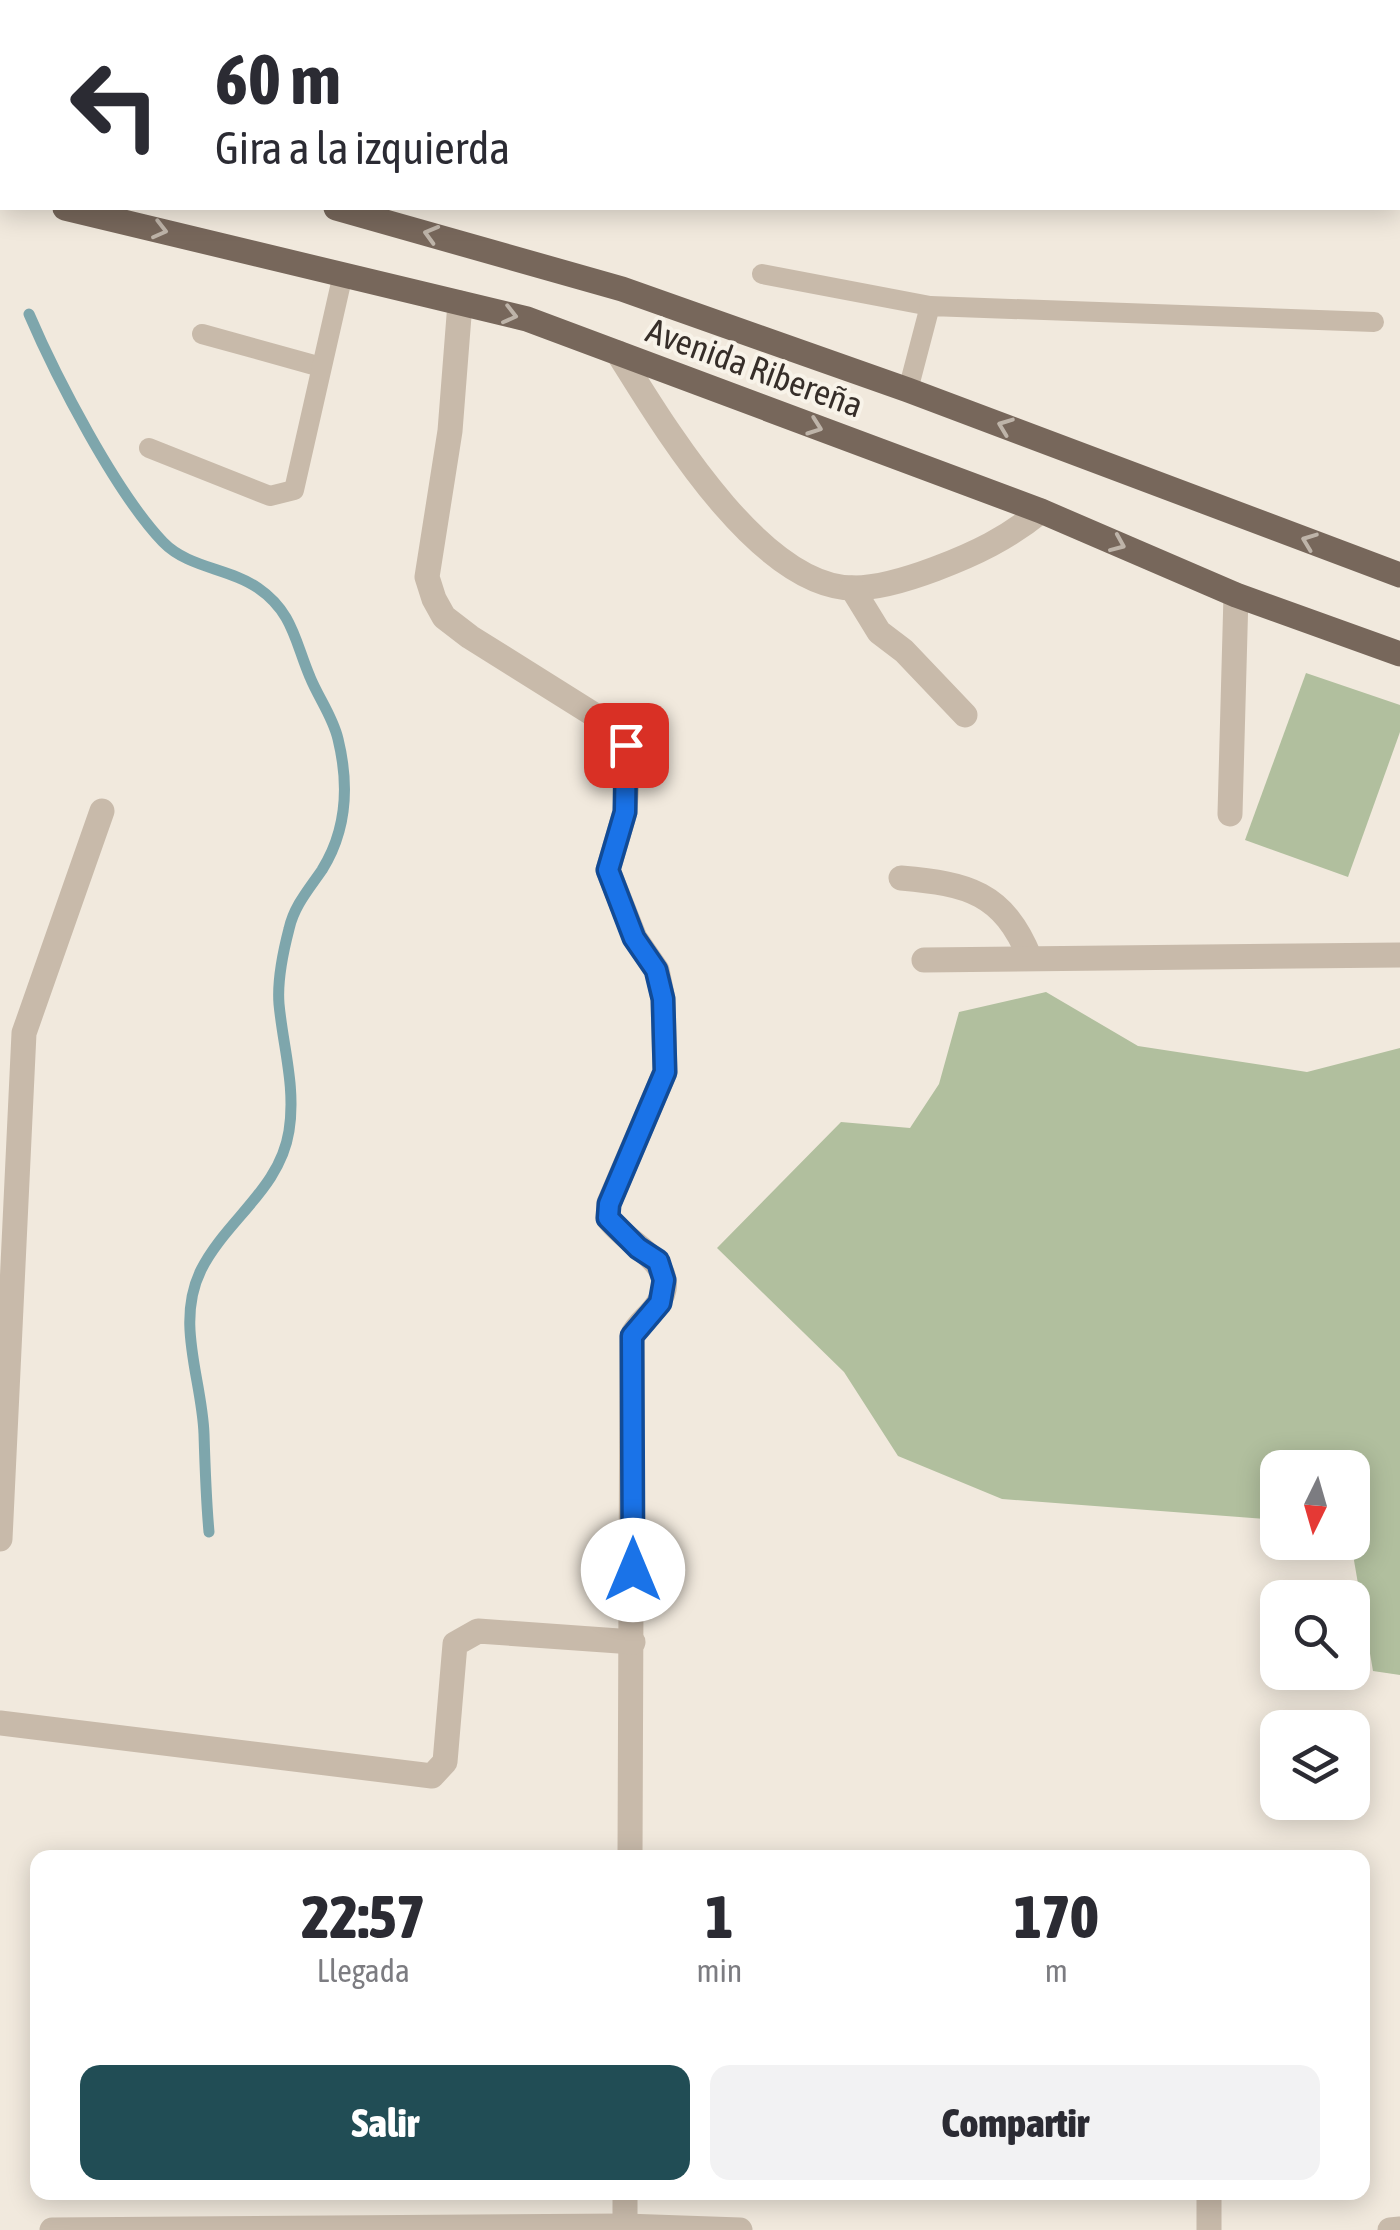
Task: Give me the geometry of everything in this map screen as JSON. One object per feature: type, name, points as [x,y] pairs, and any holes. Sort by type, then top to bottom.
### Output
[{"type":"main road","name":"Avenida Ribereña","points":[[73,210],[527,319],[1042,511],[1236,595],[1400,654]]},
{"type":"main road","name":"Avenida Ribereña","points":[[343,210],[622,290],[908,390],[1400,575]]},
{"type":"street","points":[[460,302],[450,431],[427,576],[444,617],[620,731],[628,760],[625,812],[608,870],[634,938],[656,970],[663,999],[665,1072],[609,1204],[608,1218],[638,1248],[658,1261],[664,1280],[660,1303],[632,1336],[630,1850]]},
{"type":"street","points":[[618,353],[686,461],[734,517],[770,549],[814,578],[852,588],[911,578],[1005,540],[1042,511]]},
{"type":"street","points":[[852,588],[879,632],[904,651],[964,715]]},
{"type":"street","points":[[1230,814],[1236,595]]},
{"type":"street","points":[[0,1540],[24,1033],[102,811]]},
{"type":"street","points":[[900,878],[961,888],[991,902],[1016,923],[1030,958]]},
{"type":"street","points":[[924,960],[1400,955]]},
{"type":"street","points":[[0,1722],[432,1776],[446,1762],[455,1644],[465,1636],[478,1631],[633,1642]]},
{"type":"street","points":[[625,2200],[625,2228]]},
{"type":"street","points":[[1209,2200],[1210,2230]]},
{"type":"street","points":[[1390,2230],[1400,2229]]},
{"type":"street","points":[[52,2230],[740,2230]]},
{"type":"lane","points":[[149,448],[270,496],[294,490],[342,274]]},
{"type":"lane","points":[[762,274],[930,306],[1374,322]]},
{"type":"lane","points":[[908,390],[930,306]]},
{"type":"lane","points":[[202,334],[322,368]]},
{"type":"green space","points":[[1306,673],[1400,705],[1400,732],[1348,877],[1245,840]]},
{"type":"green space","points":[[1046,992],[1138,1046],[1307,1072],[1400,1048],[1400,1675],[1373,1671],[1370,1580],[1357,1580],[1354,1560],[1370,1560],[1370,1450],[1260,1450],[1260,1519],[1002,1499],[898,1456],[844,1372],[717,1248],[841,1122],[910,1128],[939,1084],[959,1012]]},
{"type":"waterway","points":[[29,314],[88,433],[145,521],[173,551],[247,581],[279,607],[333,723],[341,756],[344,806],[337,839],[294,913],[281,966],[279,1004],[291,1099],[284,1152],[264,1187],[201,1270],[190,1310],[202,1413],[209,1532]]},
{"type":"route","points":[[626,745],[625,812],[608,870],[611,888],[634,938],[656,970],[663,999],[665,1072],[609,1204],[608,1218],[614,1228],[658,1261],[664,1280],[660,1303],[632,1336],[633,1570]]}]
